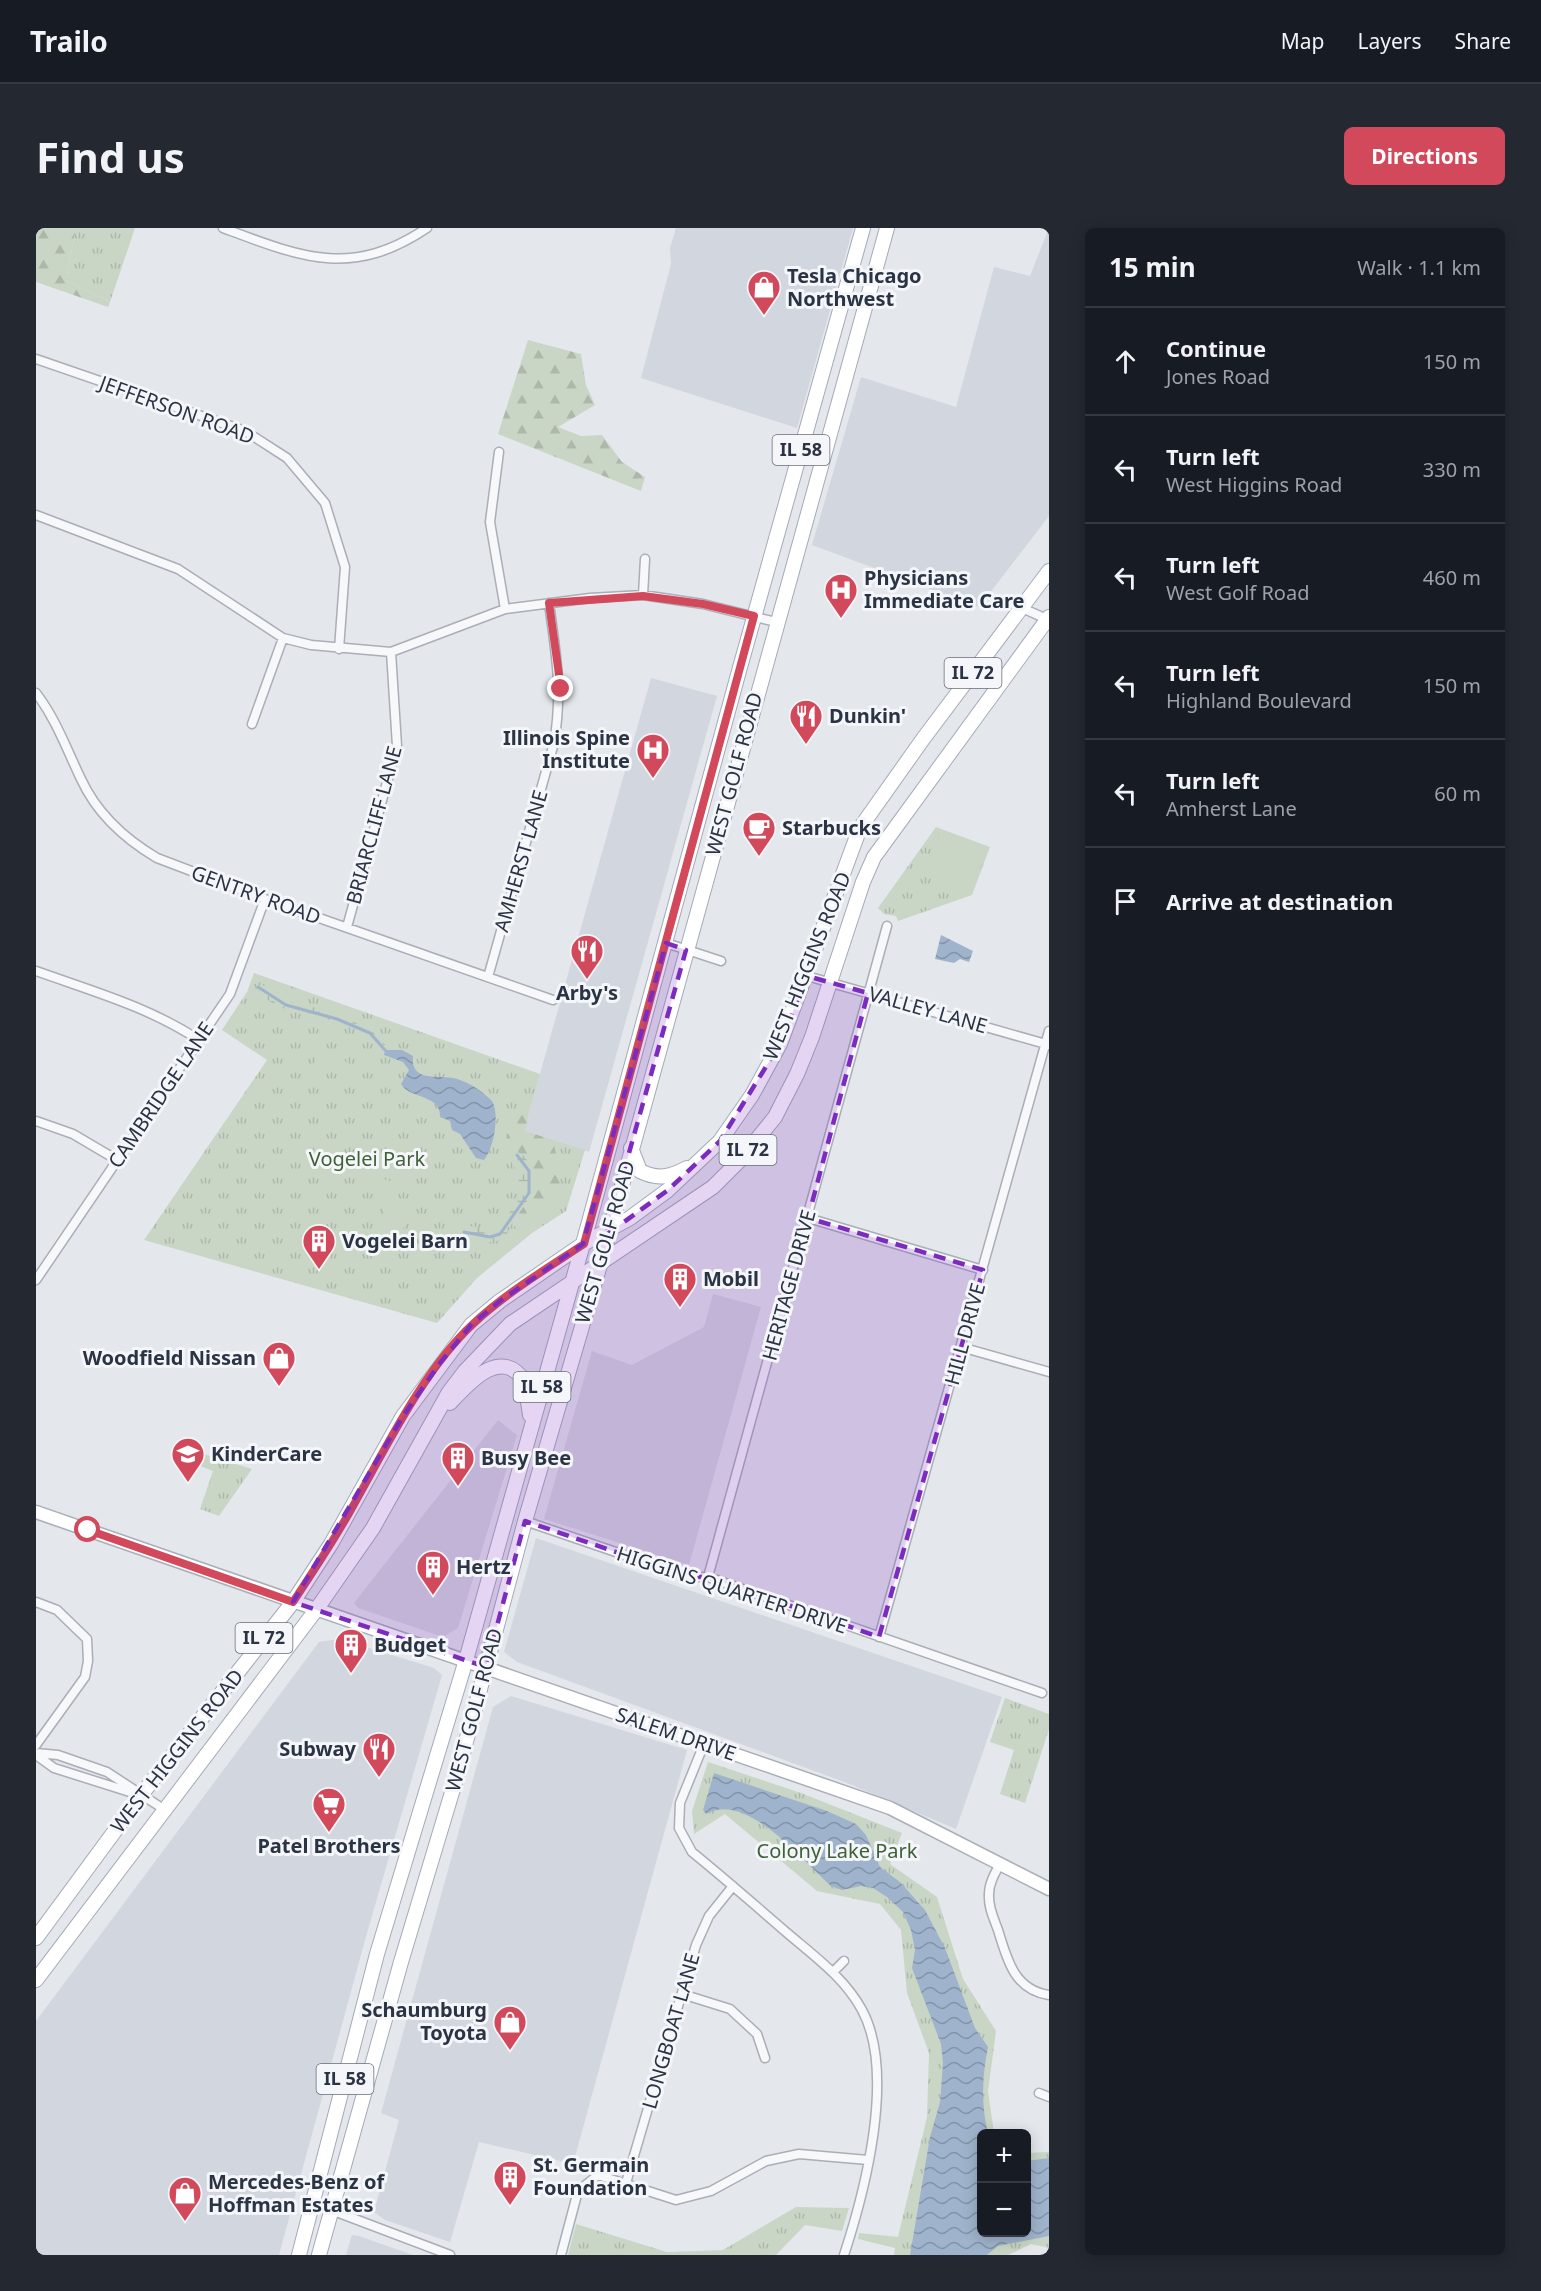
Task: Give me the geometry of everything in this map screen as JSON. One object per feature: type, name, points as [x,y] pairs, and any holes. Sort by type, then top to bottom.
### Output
[{"type":"main road","name":"WEST GOLF ROAD","points":[[298,2255],[377,1954],[466,1660],[531,1424],[584,1244],[754,616],[863,228]]},
{"type":"main road","name":"WEST GOLF ROAD","points":[[320,2255],[525,1521],[600,1265],[776,622],[887,228]]},
{"type":"main road","name":"WEST HIGGINS ROAD","points":[[36,1938],[141,1796],[293,1602],[331,1544],[403,1416],[471,1325],[500,1301],[668,1190],[720,1141],[752,1095],[780,1044],[860,828],[1049,571]]},
{"type":"main road","name":"WEST HIGGINS ROAD","points":[[36,1980],[316,1610],[373,1528],[449,1392],[492,1341],[510,1324],[713,1187],[741,1159],[775,1117],[797,1074],[863,882],[879,850],[1048,618]]},
{"type":"main road","points":[[631,1148],[640,1171],[658,1178],[675,1174],[701,1159]]},
{"type":"main road","points":[[432,1422],[479,1374],[499,1367],[512,1370],[525,1382],[529,1396],[531,1424]]},
{"type":"street","points":[[223,228],[286,251],[333,260],[370,255],[401,245],[427,228]]},
{"type":"street","name":"JEFFERSON ROAD","points":[[36,359],[245,431],[287,458],[325,503],[345,567],[339,649]]},
{"type":"street","points":[[499,452],[490,522],[505,609]]},
{"type":"street","points":[[36,515],[178,569],[283,638],[339,649],[391,652],[505,609],[549,603],[643,596],[703,604],[776,622]]},
{"type":"street","points":[[643,596],[645,559]]},
{"type":"street","name":"AMHERST LANE","points":[[488,976],[554,743],[559,716],[561,689],[549,603]]},
{"type":"street","points":[[1022,608],[1048,618]]},
{"type":"street","points":[[252,724],[283,638]]},
{"type":"street","name":"BRIARCLIFF LANE","points":[[347,927],[397,746],[391,652]]},
{"type":"street","name":"GENTRY ROAD","points":[[36,693],[53,719],[92,799],[126,837],[157,858],[265,899],[553,1000]]},
{"type":"street","name":"CAMBRIDGE LANE","points":[[37,1277],[236,982],[265,899]]},
{"type":"street","name":"HERITAGE DRIVE","points":[[708,1577],[888,926]]},
{"type":"street","points":[[666,944],[722,961]]},
{"type":"street","points":[[36,971],[142,1009],[175,1024],[199,1040]]},
{"type":"street","name":"VALLEY LANE","points":[[807,976],[1047,1045]]},
{"type":"street","name":"HILL DRIVE","points":[[879,1637],[1047,1045],[1049,1030]]},
{"type":"street","points":[[36,1120],[73,1134],[117,1160]]},
{"type":"street","points":[[808,1218],[982,1270]]},
{"type":"street","points":[[961,1347],[1049,1372]]},
{"type":"street","name":"SALEM DRIVE","points":[[36,1512],[890,1808],[1049,1889]]},
{"type":"street","name":"HIGGINS QUARTER DRIVE","points":[[525,1521],[689,1577],[708,1577],[1042,1694]]},
{"type":"street","points":[[36,1602],[57,1610],[87,1639],[88,1662],[85,1677],[36,1745]]},
{"type":"street","points":[[704,1744],[680,1803],[679,1828],[692,1852],[833,1972],[862,2012],[872,2037],[878,2093],[860,2206],[844,2255]]},
{"type":"street","points":[[36,1754],[54,1768],[141,1796]]},
{"type":"street","points":[[36,1754],[58,1755],[107,1773],[165,1809]]},
{"type":"street","points":[[1000,1864],[989,1887],[989,1903],[1009,1965],[1024,1984],[1038,1993],[1049,1995]]},
{"type":"street","name":"LONGBOAT LANE","points":[[626,2183],[696,1945],[709,1916],[733,1886]]},
{"type":"street","points":[[833,1972],[844,1961]]},
{"type":"street","points":[[682,1994],[730,2009],[757,2034],[765,2058]]},
{"type":"street","points":[[1039,2093],[1049,2097]]},
{"type":"street","points":[[561,2255],[578,2191],[598,2175],[676,2200],[711,2191],[766,2161],[799,2154],[868,2160]]},
{"type":"street","points":[[331,2210],[450,2255]]},
{"type":"highlighted area","points":[[666,943],[686,950],[606,1235],[668,1190],[720,1141],[780,1044],[807,976],[868,993],[808,1218],[983,1270],[879,1637],[708,1577],[689,1577],[525,1521],[486,1667],[293,1602],[403,1416],[440,1363],[471,1325],[500,1301],[583,1244]]},
{"type":"shaded area","points":[[676,228],[853,228],[797,428],[641,378],[671,264],[670,248]]},
{"type":"shaded area","points":[[1049,228],[1049,516],[979,607],[812,545],[861,377],[956,407],[994,267],[1030,276]]},
{"type":"shaded area","points":[[651,678],[717,696],[589,1152],[524,1131]]},
{"type":"shaded area","points":[[713,1294],[761,1307],[689,1565],[544,1519],[592,1351],[632,1365],[704,1327]]},
{"type":"shaded area","points":[[498,1420],[517,1435],[458,1628],[443,1637],[358,1608],[354,1603]]},
{"type":"shaded area","points":[[536,1538],[1002,1697],[956,1829],[847,1783],[517,1662],[504,1652]]},
{"type":"shaded area","points":[[340,1639],[434,1668],[442,1675],[367,1933],[279,2255],[36,2255],[36,2021],[319,1642]]},
{"type":"shaded area","points":[[511,1696],[687,1750],[573,2164],[479,2142],[450,2242],[385,2220],[374,2212],[399,2120],[381,2113],[493,1707]]},
{"type":"shaded area","points":[[352,2235],[359,2236],[413,2255],[346,2255]]},
{"type":"green space","points":[[36,228],[76,228],[66,280],[110,302],[108,307],[36,282]]},
{"type":"green space","points":[[76,228],[135,228],[110,302],[66,280]]},
{"type":"green space","points":[[528,340],[581,354],[586,385],[595,405],[558,427],[581,436],[602,435],[622,462],[645,477],[641,491],[498,434]]},
{"type":"green space","points":[[936,827],[990,847],[972,895],[898,921],[896,916],[884,914],[878,908]]},
{"type":"green space","points":[[940,831],[987,849],[971,891],[924,873]]},
{"type":"green space","name":"Vogelei Park","points":[[254,973],[540,1074],[524,1131],[585,1150],[566,1211],[532,1233],[477,1278],[437,1323],[144,1240],[267,1060],[222,1030],[247,992]]},
{"type":"green space","points":[[256,986],[272,987],[289,1001],[344,1017],[372,1031],[390,1050],[384,1052],[369,1034],[356,1027],[277,1006]]},
{"type":"green space","points":[[325,1054],[342,1057],[350,1067],[342,1068],[334,1062],[323,1064],[317,1071],[317,1079],[310,1083],[312,1066]]},
{"type":"green space","points":[[513,1113],[528,1117],[525,1131],[553,1140],[560,1178],[558,1190],[543,1211],[529,1222],[515,1227],[512,1220],[531,1194],[518,1154],[504,1147]]},
{"type":"green space","points":[[514,1152],[524,1156],[528,1162],[532,1170],[534,1185],[528,1200],[508,1232],[501,1239],[492,1242],[468,1239],[458,1234],[459,1228],[466,1226],[494,1228],[509,1214],[519,1189],[519,1180],[511,1161]]},
{"type":"green space","points":[[364,1178],[381,1178],[397,1184],[400,1191],[392,1203],[379,1187]]},
{"type":"green space","points":[[378,1203],[401,1212],[406,1218],[405,1227],[399,1230],[388,1226],[387,1217]]},
{"type":"green space","points":[[204,1454],[252,1469],[219,1516],[200,1509],[213,1471],[200,1466]]},
{"type":"green space","points":[[1005,1698],[1049,1714],[1049,1729],[1025,1803],[1000,1794],[1014,1750],[990,1742]]},
{"type":"green space","name":"Colony Lake Park","points":[[708,1762],[801,1793],[902,1833],[890,1864],[937,1897],[963,1979],[996,2031],[988,2091],[993,2129],[977,2129],[977,2237],[1031,2237],[1031,2153],[1049,2152],[1049,2248],[1031,2244],[1008,2255],[894,2255],[895,2248],[858,2239],[859,2233],[898,2237],[927,2117],[929,2053],[907,1993],[901,1930],[880,1904],[817,1891],[725,1814],[694,1834],[692,1811]]},
{"type":"green space","points":[[796,2207],[849,2208],[842,2231],[805,2225],[776,2255],[568,2255],[576,2224],[667,2252],[723,2250]]},
{"type":"water","points":[[941,935],[973,951],[969,962],[960,959],[954,963],[935,959]]},
{"type":"water","points":[[385,1050],[402,1050],[413,1056],[413,1065],[422,1074],[460,1080],[485,1094],[492,1101],[496,1114],[495,1131],[491,1147],[484,1160],[476,1158],[460,1134],[452,1130],[450,1121],[440,1117],[435,1104],[405,1089],[401,1084],[409,1070],[403,1062],[384,1055]]},
{"type":"water","name":"Colony Lake Park","points":[[714,1773],[827,1811],[856,1824],[866,1835],[880,1867],[900,1882],[925,1910],[945,1948],[975,2028],[988,2047],[983,2090],[987,2129],[977,2129],[977,2237],[1031,2237],[1031,2160],[1049,2158],[1049,2236],[998,2246],[987,2255],[910,2255],[930,2137],[940,2102],[943,2063],[941,2044],[912,1968],[915,1950],[911,1930],[903,1912],[873,1888],[861,1886],[842,1890],[831,1886],[790,1846],[756,1820],[739,1812],[722,1809],[706,1814],[703,1810]]},
{"type":"waterway","points":[[258,987],[286,1005],[337,1019],[370,1033],[385,1050]]},
{"type":"waterway","points":[[464,1232],[490,1237],[500,1234],[529,1193],[529,1171],[517,1155]]},
{"type":"place","name":"Tesla Chicago Northwest","points":[[764,316]]},
{"type":"place","name":"Physicians Immediate Care","points":[[841,619]]},
{"type":"place","name":"Dunkin'","points":[[806,745]]},
{"type":"place","name":"Illinois Spine Institute","points":[[653,779]]},
{"type":"place","name":"Starbucks","points":[[759,857]]},
{"type":"place","name":"Arby's","points":[[587,980]]},
{"type":"place","name":"Vogelei Barn","points":[[319,1270]]},
{"type":"place","name":"Mobil","points":[[680,1308]]},
{"type":"place","name":"Woodfield Nissan","points":[[279,1387]]},
{"type":"place","name":"KinderCare","points":[[188,1483]]},
{"type":"place","name":"Busy Bee","points":[[458,1487]]},
{"type":"place","name":"Hertz","points":[[433,1596]]},
{"type":"place","name":"Budget","points":[[351,1674]]},
{"type":"place","name":"Subway","points":[[379,1778]]},
{"type":"place","name":"Patel Brothers","points":[[329,1833]]},
{"type":"place","name":"Schaumburg Toyota","points":[[510,2051]]},
{"type":"place","name":"St. Germain Foundation","points":[[510,2206]]},
{"type":"place","name":"Mercedes-Benz of Hoffman Estates","points":[[185,2222]]},
{"type":"route","points":[[88,1530],[109,1535],[293,1602],[331,1544],[403,1416],[471,1325],[500,1301],[584,1244],[754,616],[703,604],[643,596],[590,598],[549,603],[561,689]]}]
